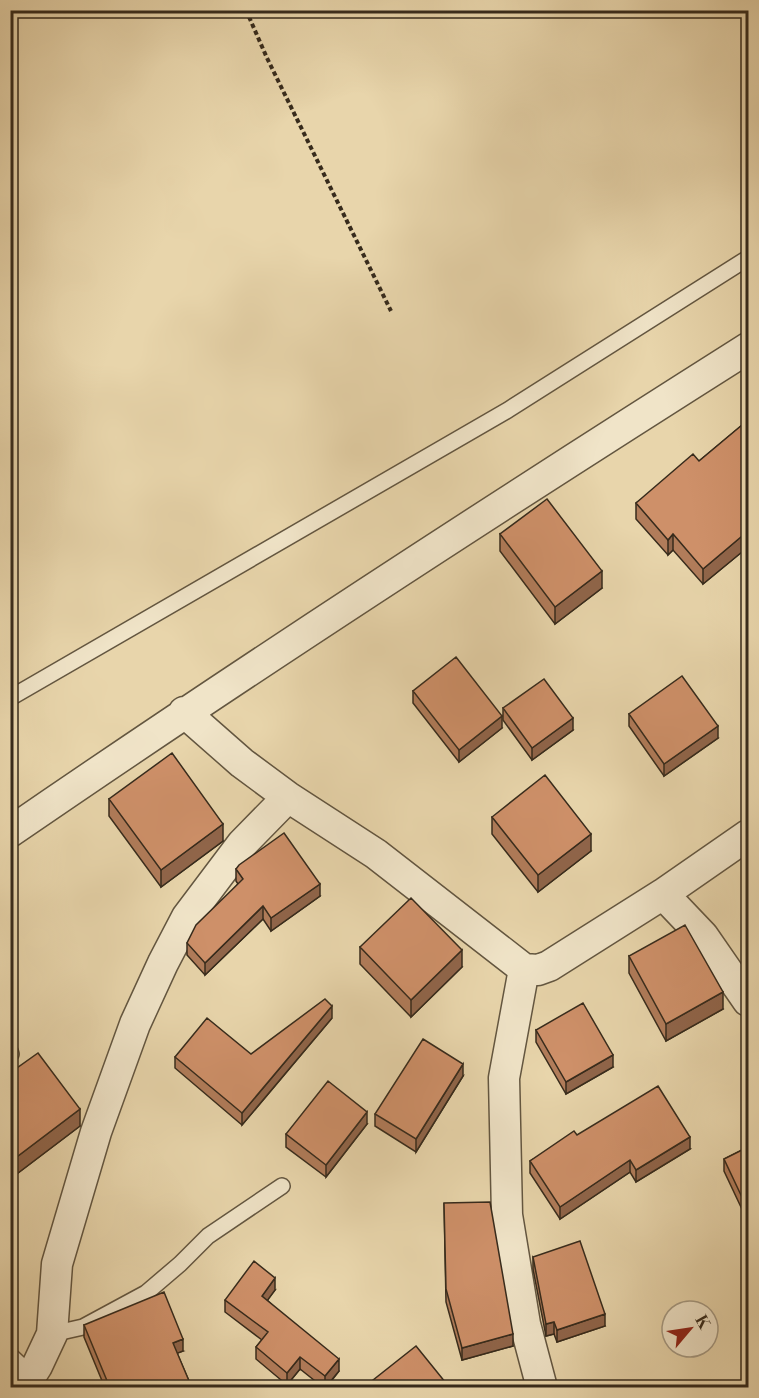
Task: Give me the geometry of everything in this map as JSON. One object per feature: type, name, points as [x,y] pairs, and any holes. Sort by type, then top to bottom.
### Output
[{"type":"street","points":[[10,832],[184,712],[548,474],[748,348]]},
{"type":"street","points":[[184,712],[242,763],[288,797],[376,854],[524,969],[538,970],[549,966],[663,894],[748,835]]},
{"type":"street","points":[[22,1372],[52,1334],[57,1264],[96,1132],[135,1024],[163,963],[187,917],[242,844],[288,797]]},
{"type":"street","points":[[663,894],[703,936],[748,1001]]},
{"type":"street","points":[[524,969],[504,1078],[507,1215],[525,1324],[542,1388]]},
{"type":"lane","points":[[10,698],[508,410],[748,258]]},
{"type":"lane","points":[[52,1334],[83,1327],[147,1293],[208,1236],[282,1185]]},
{"type":"path","points":[[246,10],[267,58],[391,311]]},
{"type":"building","points":[[748,420],[748,531],[703,569],[673,534],[668,540],[636,503],[693,454],[699,461]]},
{"type":"building","points":[[547,499],[602,571],[555,607],[500,534]]},
{"type":"building","points":[[456,657],[502,716],[459,750],[413,691]]},
{"type":"building","points":[[682,676],[718,726],[664,764],[629,714]]},
{"type":"building","points":[[544,679],[573,718],[532,748],[503,708]]},
{"type":"building","points":[[172,753],[223,824],[161,870],[109,799]]},
{"type":"building","points":[[545,775],[591,834],[538,875],[492,817]]},
{"type":"building","points":[[284,833],[320,884],[271,918],[263,906],[205,963],[187,943],[196,925],[243,879],[236,869],[239,865]]},
{"type":"building","points":[[411,898],[462,950],[411,1000],[360,947]]},
{"type":"building","points":[[685,925],[723,992],[666,1024],[629,956]]},
{"type":"building","points":[[325,999],[332,1006],[242,1113],[175,1057],[207,1018],[251,1054]]},
{"type":"building","points":[[583,1003],[613,1055],[566,1082],[536,1030]]},
{"type":"building","points":[[423,1039],[463,1064],[416,1139],[375,1114]]},
{"type":"building","points":[[38,1053],[80,1109],[14,1159],[10,1155],[10,1073]]},
{"type":"building","points":[[328,1081],[367,1112],[326,1165],[286,1134]]},
{"type":"building","points":[[658,1086],[690,1137],[636,1170],[630,1160],[560,1207],[530,1161],[574,1131],[577,1135]]},
{"type":"building","points":[[748,1147],[748,1210],[724,1159]]},
{"type":"building","points":[[490,1202],[513,1334],[462,1348],[446,1289],[444,1203]]},
{"type":"building","points":[[580,1241],[605,1314],[557,1330],[554,1322],[546,1324],[533,1257]]},
{"type":"building","points":[[254,1261],[275,1278],[262,1296],[339,1359],[325,1376],[300,1357],[287,1373],[256,1347],[268,1332],[225,1300]]},
{"type":"building","points":[[164,1292],[183,1339],[173,1343],[192,1388],[110,1388],[84,1325]]},
{"type":"building","points":[[416,1346],[450,1388],[363,1388]]}]
